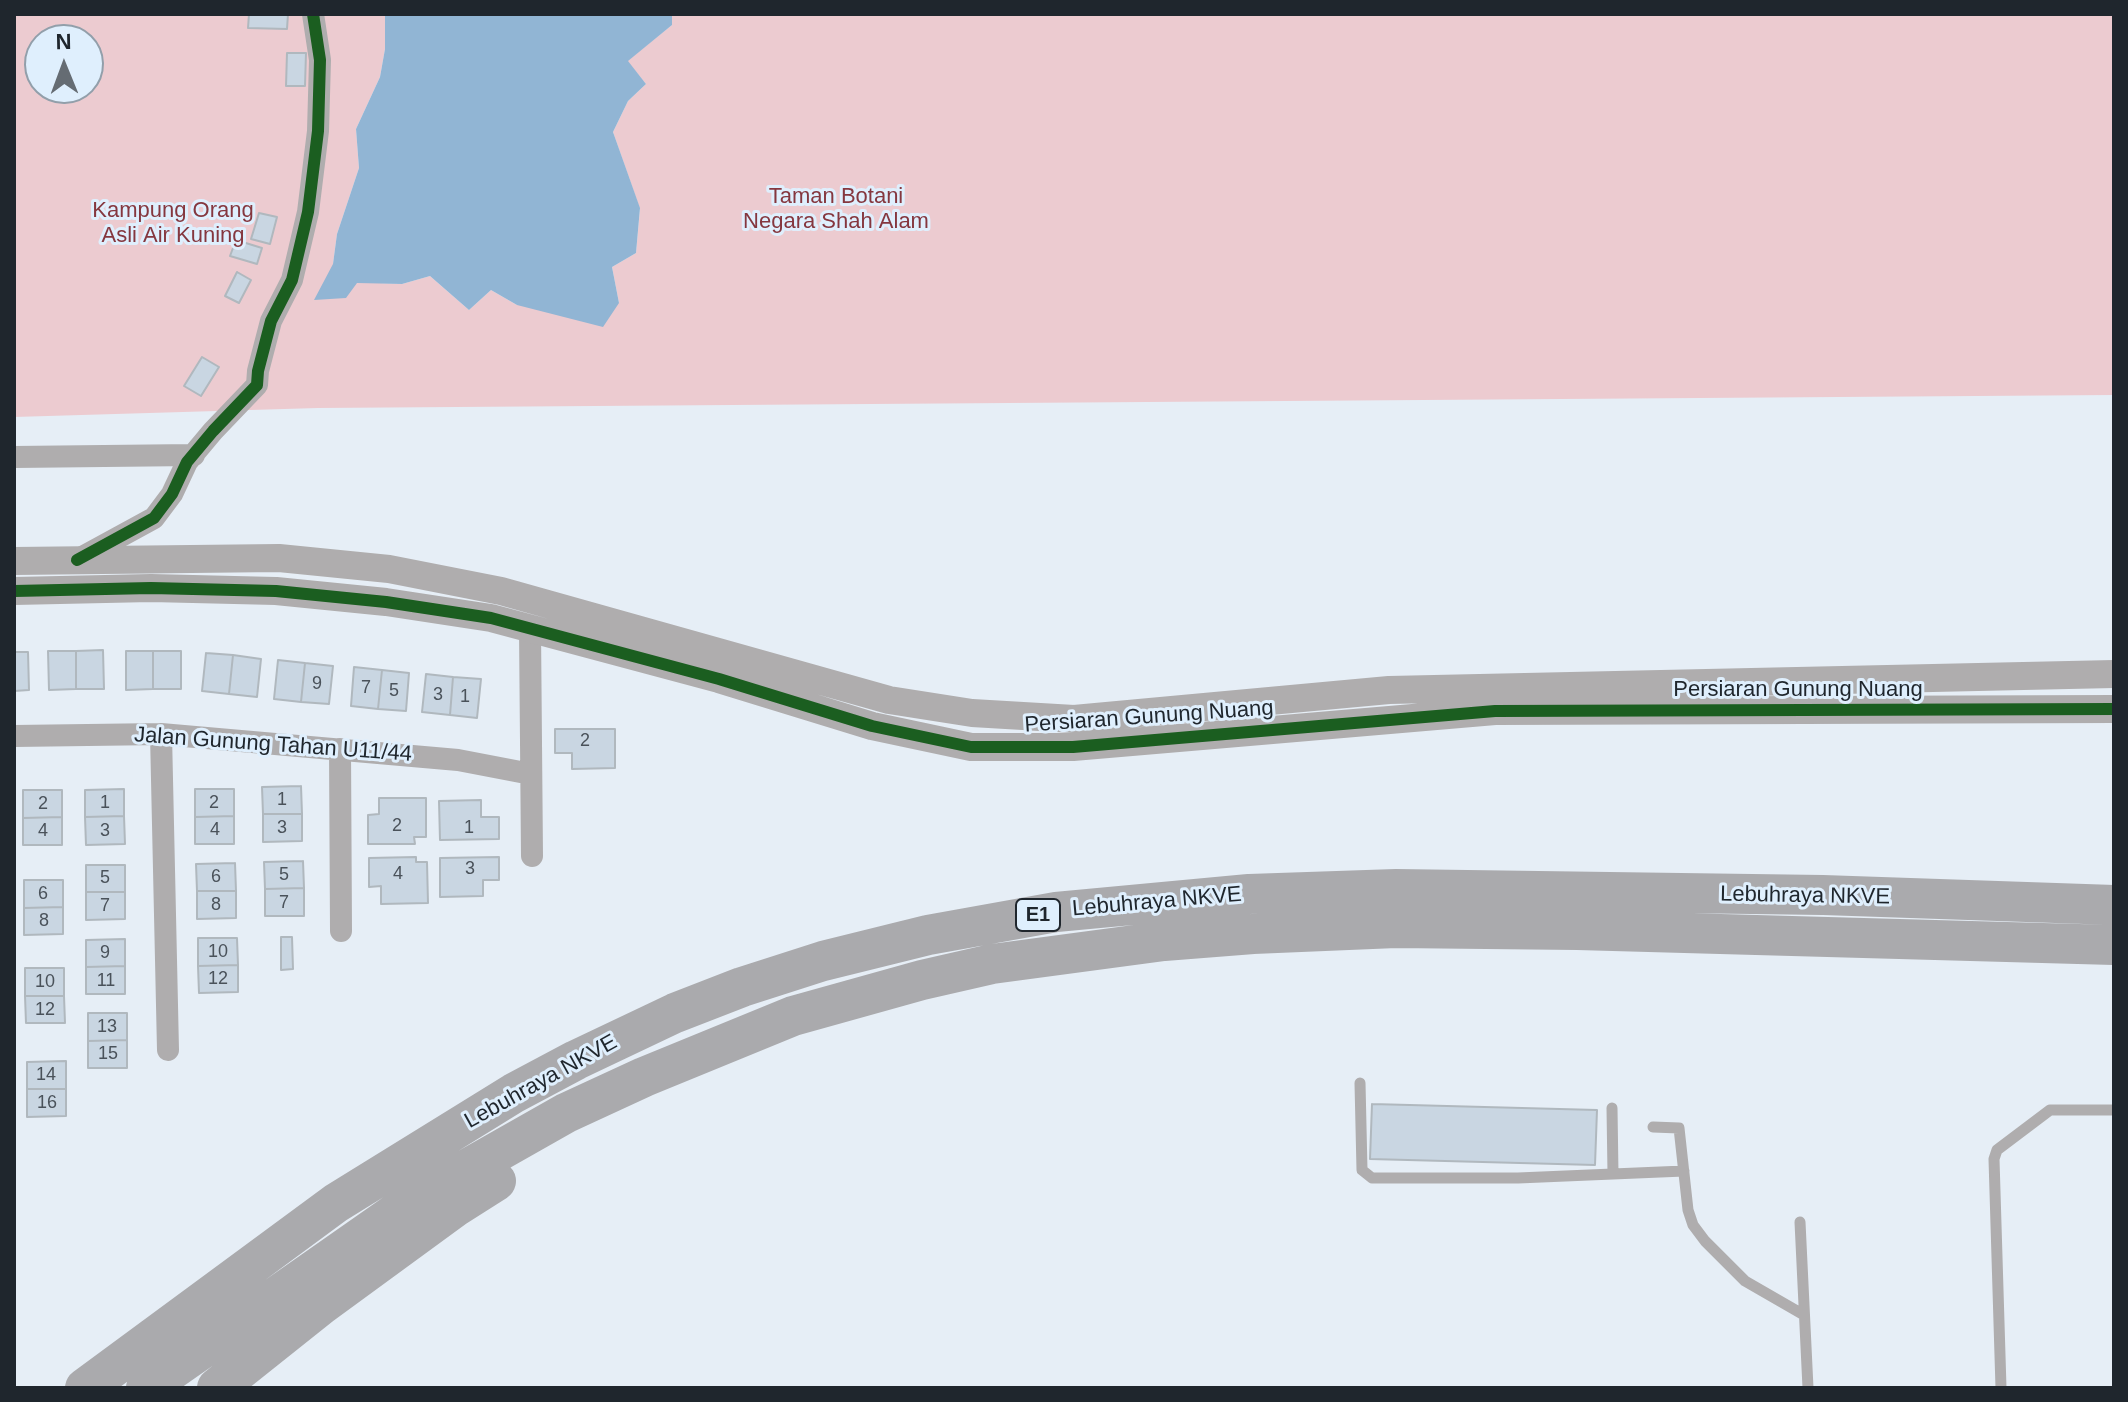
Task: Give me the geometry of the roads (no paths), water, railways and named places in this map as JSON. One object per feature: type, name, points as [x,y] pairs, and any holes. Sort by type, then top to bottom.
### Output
[{"type":"highway","name":"Lebuhraya NKVE","points":[[85,1388],[336,1203],[514,1093],[675,1013],[742,987],[823,961],[928,935],[1056,912],[1249,894],[1396,889],[1823,895],[2114,905]]},
{"type":"highway","name":"Lebuhraya NKVE","points":[[146,1388],[423,1194],[566,1113],[793,1016],[992,964],[1109,947],[1253,934],[1396,928],[2114,945]]},
{"type":"highway","points":[[217,1388],[321,1305],[455,1207],[552,1147],[793,1016]]},
{"type":"highway","points":[[66,1388],[143,1345]]},
{"type":"street","points":[[77,560],[154,518],[172,494],[187,462],[257,385],[271,321],[292,280],[308,212],[318,131],[320,60],[313,14]]},
{"type":"street","points":[[14,457],[194,455]]},
{"type":"street","name":"Persiaran Gunung Nuang","points":[[14,561],[279,558],[389,569],[501,591],[889,700],[972,713],[1074,719],[1389,690],[2114,674]]},
{"type":"street","name":"Persiaran Gunung Nuang","points":[[14,591],[151,588],[276,591],[491,618],[719,679],[872,726],[971,747],[1073,747],[1495,711],[2114,709]]},
{"type":"street","points":[[530,629],[532,856]]},
{"type":"street","points":[[161,734],[168,1050]]},
{"type":"street","name":"Jalan Gunung Tahan U11/44","points":[[14,736],[161,734],[458,760],[531,774]]},
{"type":"street","points":[[340,749],[341,931]]},
{"type":"lane","points":[[1360,1083],[1362,1170],[1372,1178],[1684,1171]]},
{"type":"lane","points":[[1612,1108],[1613,1174]]},
{"type":"lane","points":[[2001,1388],[1994,1159],[1997,1150],[2050,1110],[2114,1110]]},
{"type":"lane","points":[[1653,1127],[1679,1128],[1688,1210],[1693,1225],[1705,1241],[1745,1281],[1804,1315]]},
{"type":"lane","points":[[1800,1222],[1808,1388]]},
{"type":"water","points":[[385,14],[672,14],[672,25],[628,61],[646,84],[628,101],[613,132],[640,208],[636,253],[612,267],[619,303],[603,327],[517,305],[491,290],[469,310],[430,276],[402,284],[357,283],[346,298],[314,300],[333,264],[337,234],[359,168],[356,129],[380,77],[385,49]]},
{"type":"park label","name":"Taman Botani Negara Shah Alam","points":[[836,210]]},
{"type":"park label","name":"Kampung Orang Asli Air Kuning","points":[[173,224]]}]
